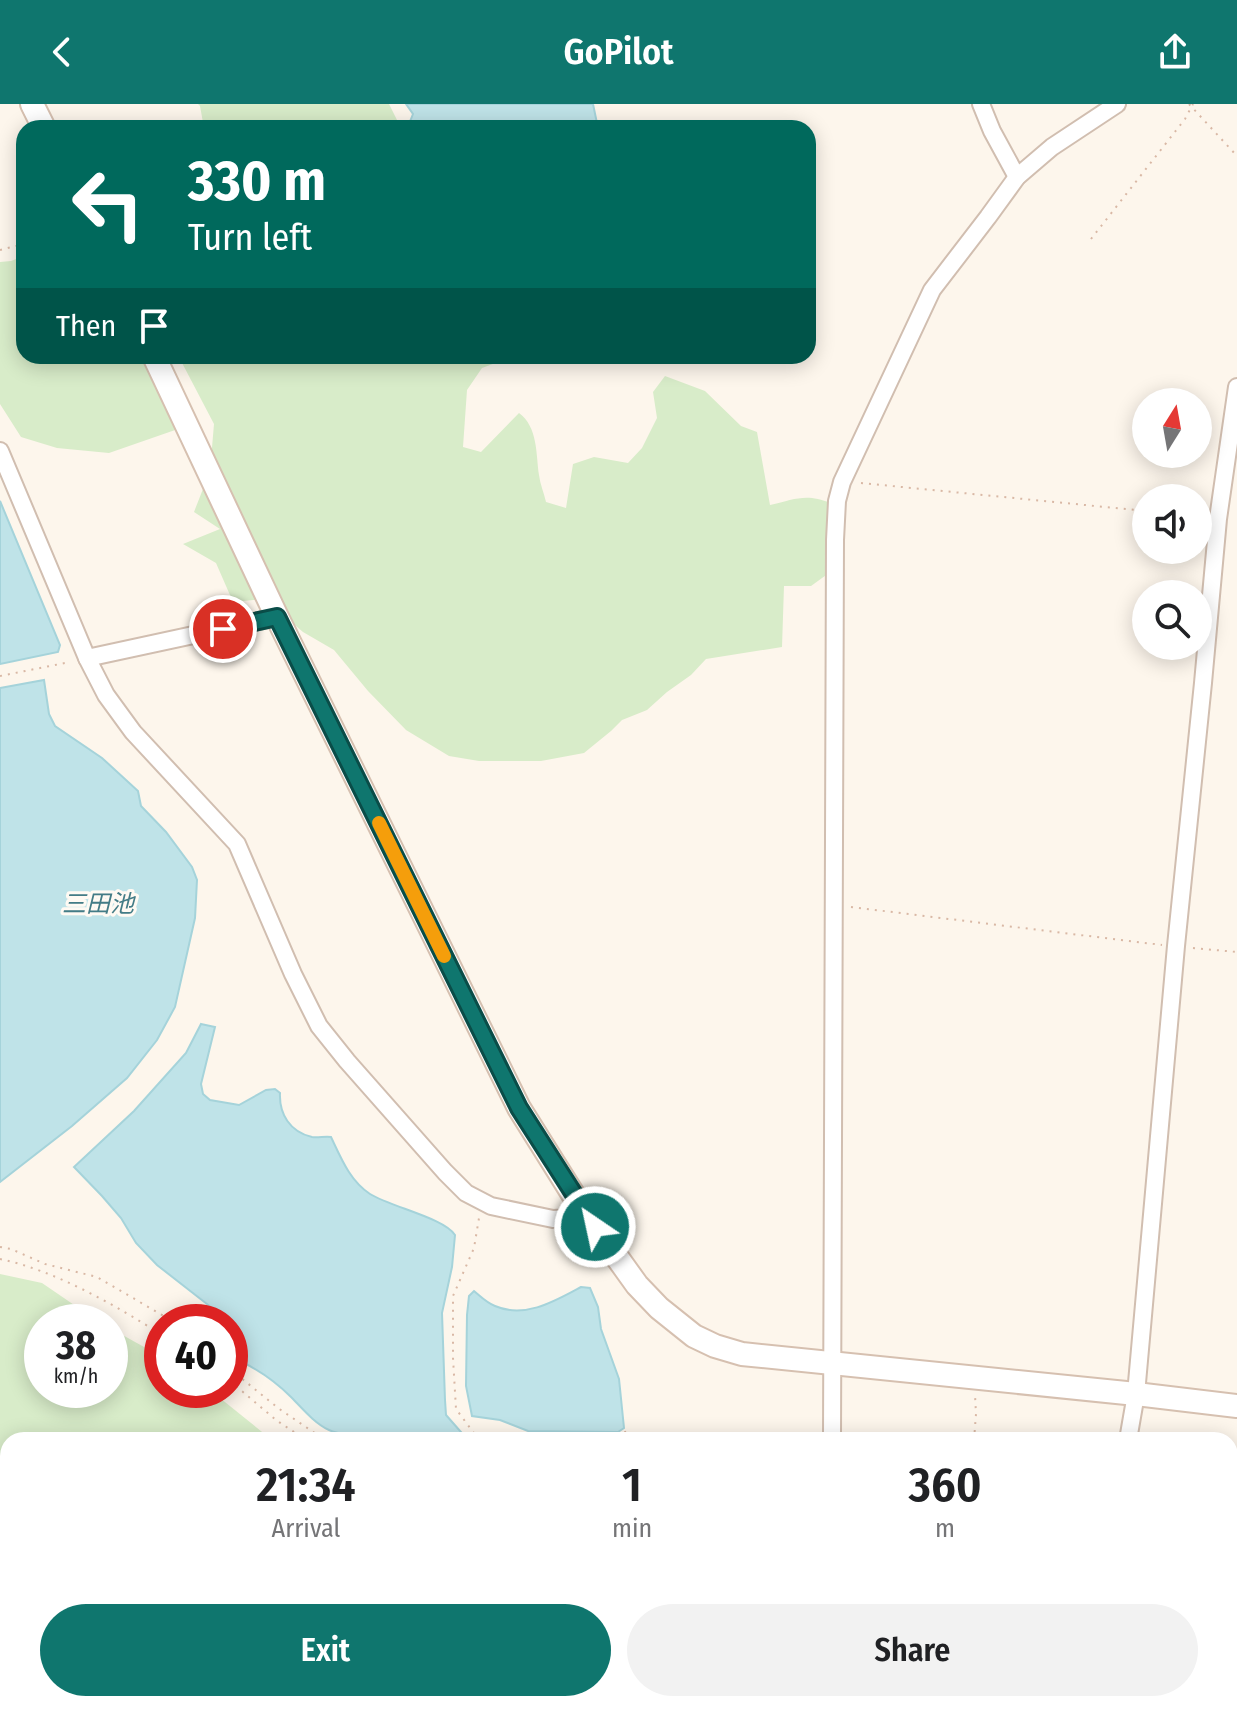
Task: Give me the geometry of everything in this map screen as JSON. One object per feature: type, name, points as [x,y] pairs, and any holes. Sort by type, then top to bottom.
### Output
[{"type":"street","points":[[981,104],[1017,177]]},
{"type":"street","points":[[832,1432],[837,501],[842,482],[932,290],[1017,177],[1052,147],[1117,104]]},
{"type":"street","points":[[158,364],[277,617],[519,1108],[581,1207],[637,1285],[659,1308],[694,1336],[742,1354],[1237,1406]]},
{"type":"street","points":[[1129,1432],[1136,1394],[1218,519],[1237,387]]},
{"type":"street","points":[[0,451],[87,658],[106,695],[133,732],[237,844],[319,1026],[466,1193],[491,1206],[553,1219],[571,1218],[581,1207]]},
{"type":"street","points":[[87,658],[277,617]]},
{"type":"path","points":[[1091,239],[1185,119],[1191,105],[1237,156]]},
{"type":"path","points":[[842,482],[1132,510]]},
{"type":"path","points":[[0,676],[87,658]]},
{"type":"path","points":[[834,905],[1237,952]]},
{"type":"path","points":[[473,1432],[456,1409],[453,1296],[474,1248],[482,1201]]},
{"type":"path","points":[[0,1247],[45,1264],[97,1277],[144,1304]]},
{"type":"path","points":[[0,1259],[29,1267],[86,1292],[144,1324]]},
{"type":"path","points":[[974,1378],[975,1432]]},
{"type":"path","points":[[248,1384],[313,1432]]},
{"type":"path","points":[[248,1396],[294,1432]]},
{"type":"green space","points":[[198,104],[389,104],[397,120],[203,120]]},
{"type":"green space","points":[[16,259],[16,364],[171,364],[156,373],[178,429],[109,453],[57,448],[21,437],[0,404],[0,262]]},
{"type":"green space","points":[[183,364],[493,364],[482,368],[467,390],[463,447],[481,452],[519,413],[533,433],[546,502],[566,508],[573,464],[594,457],[628,463],[642,448],[657,418],[653,392],[665,376],[705,391],[741,426],[757,432],[770,505],[807,498],[831,503],[829,573],[811,586],[784,586],[782,647],[706,659],[647,710],[622,720],[584,753],[541,761],[479,761],[449,756],[406,730],[334,650],[303,632],[265,599],[233,602],[216,563],[183,544],[220,529],[194,512],[210,471],[214,424]]},
{"type":"green space","points":[[0,1274],[42,1283],[73,1304],[24,1304],[24,1408],[128,1408],[128,1338],[144,1347],[144,1408],[232,1408],[262,1432],[0,1432]]},
{"type":"water","points":[[406,104],[593,104],[596,120],[411,120],[413,114]]},
{"type":"water","points":[[0,501],[60,645],[58,652],[0,664]]},
{"type":"water","name":"三田池","points":[[44,680],[49,714],[55,726],[102,758],[138,791],[141,806],[166,832],[192,867],[197,880],[195,918],[175,1007],[157,1040],[127,1078],[0,1182],[0,688]]},
{"type":"water","points":[[201,1024],[215,1027],[201,1084],[203,1094],[210,1100],[239,1105],[266,1090],[275,1089],[280,1093],[281,1108],[287,1121],[304,1135],[331,1137],[347,1168],[363,1189],[449,1229],[455,1235],[442,1313],[445,1400],[446,1415],[461,1432],[335,1432],[318,1423],[273,1381],[248,1365],[248,1304],[207,1304],[157,1265],[136,1243],[121,1218],[74,1167],[134,1111],[186,1053]]},
{"type":"water","points":[[581,1287],[590,1288],[598,1307],[601,1329],[619,1379],[624,1428],[618,1432],[528,1431],[500,1420],[472,1416],[466,1386],[469,1296],[474,1291],[492,1305],[517,1310],[540,1307]]},
{"type":"slow traffic","points":[[379,823],[444,956]]},
{"type":"route","points":[[223,629],[277,617],[519,1108],[595,1227]]}]
